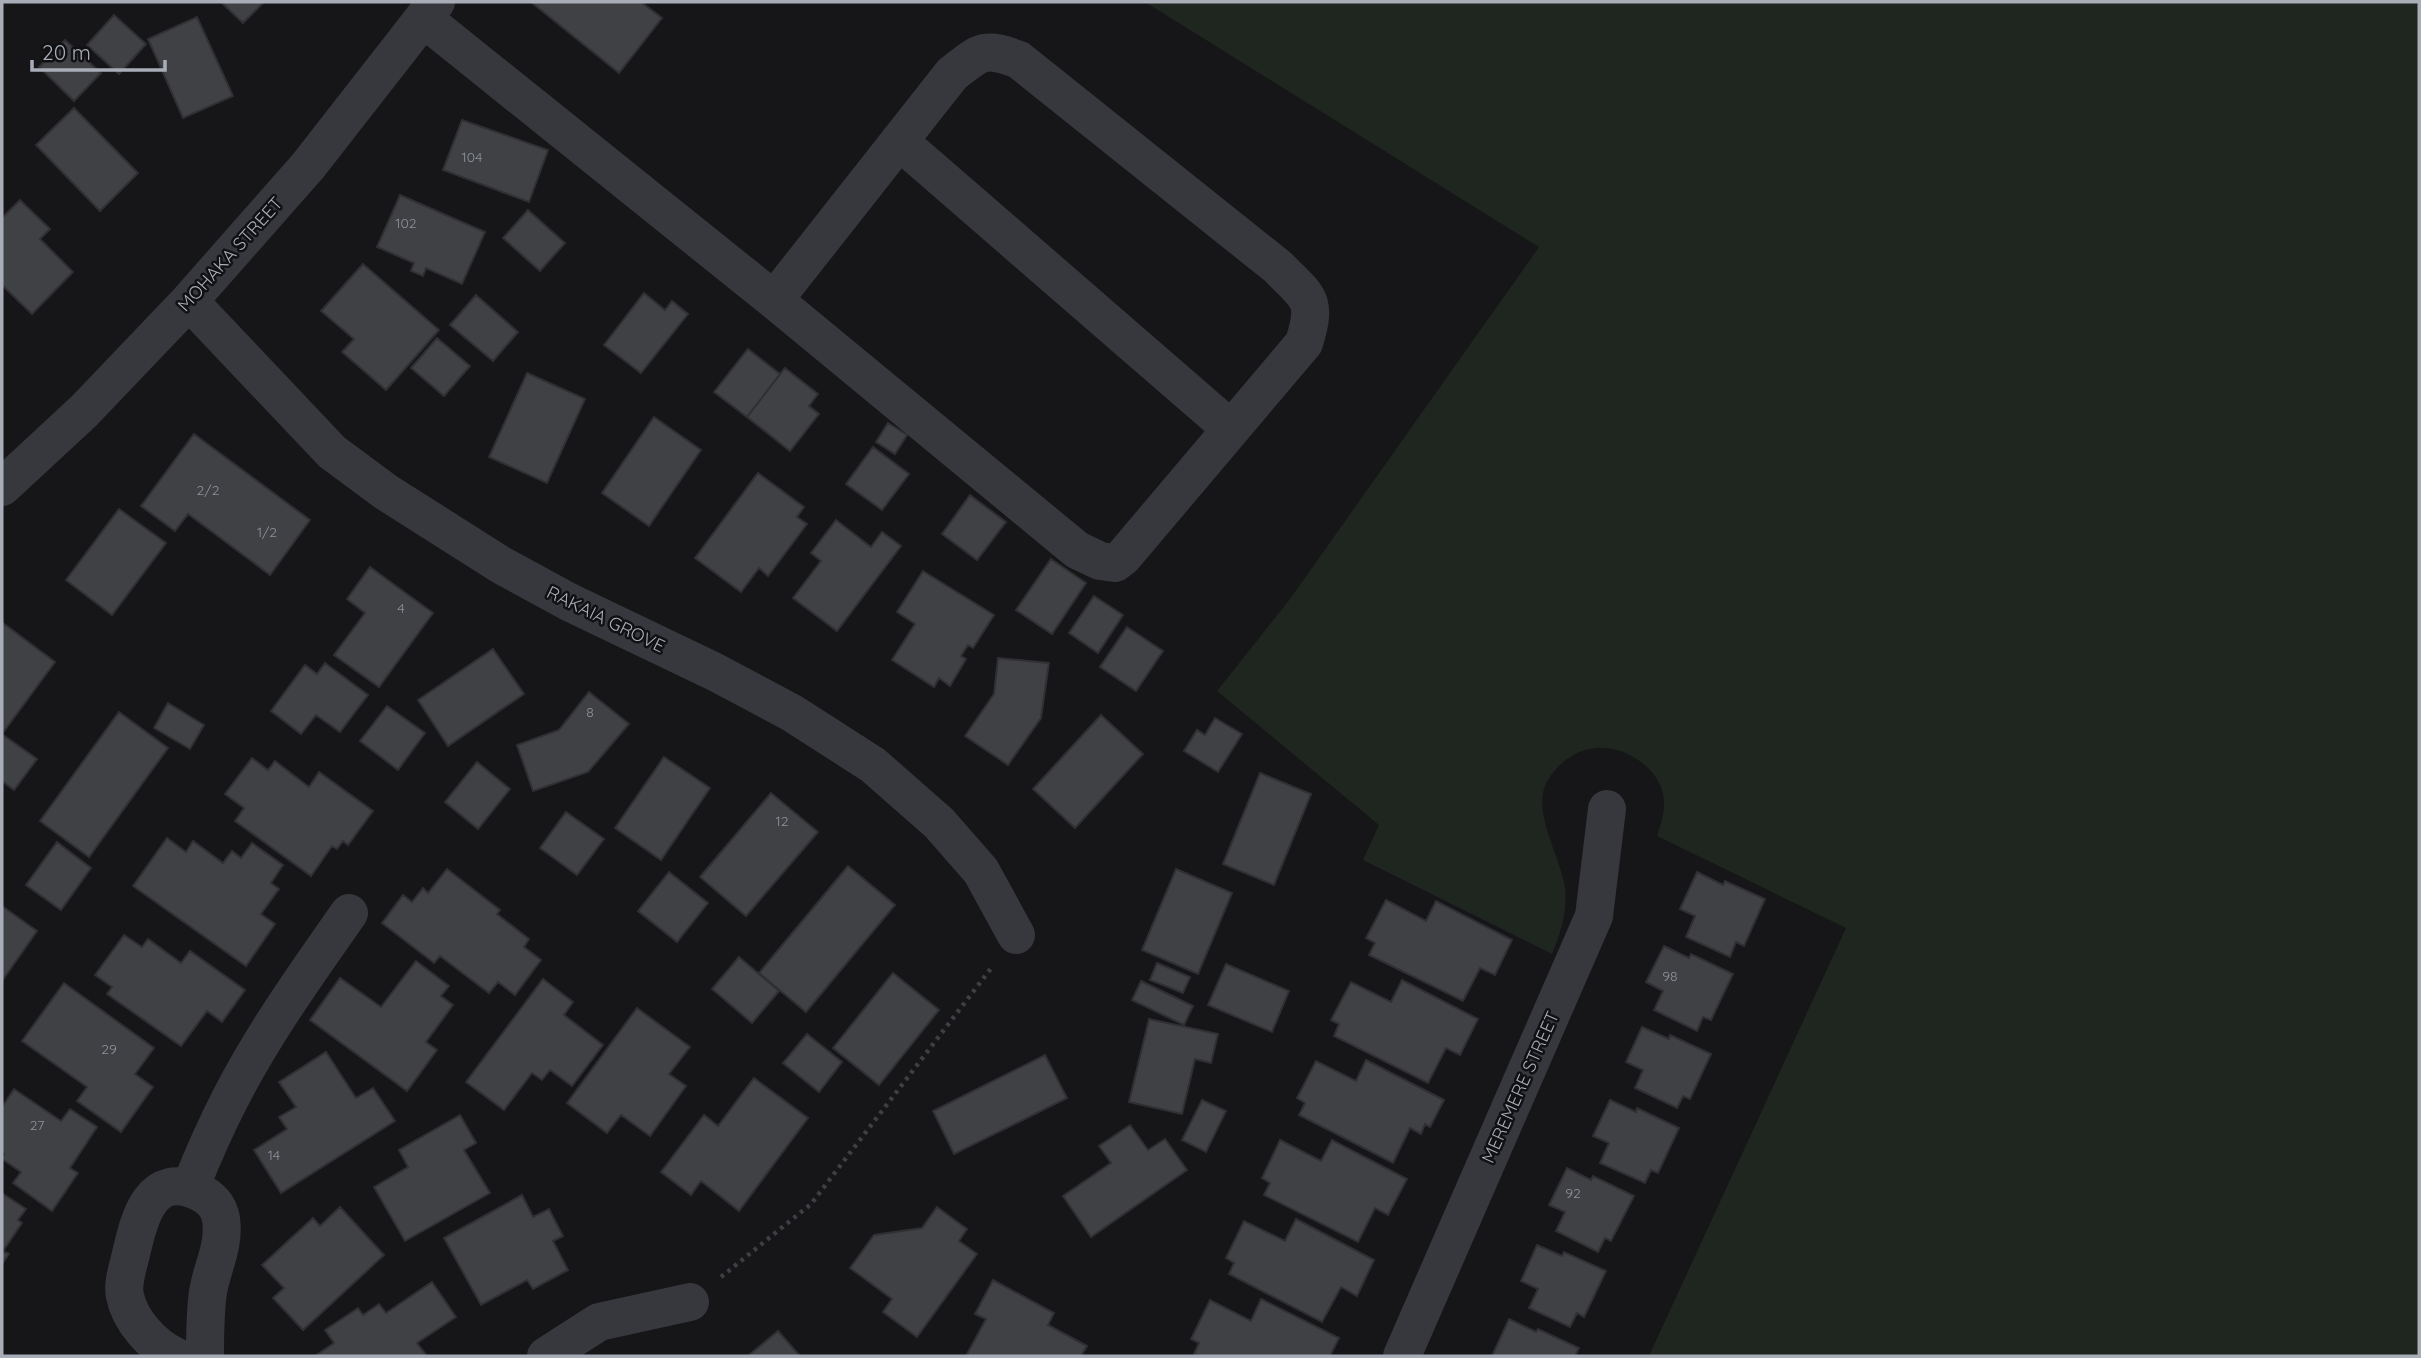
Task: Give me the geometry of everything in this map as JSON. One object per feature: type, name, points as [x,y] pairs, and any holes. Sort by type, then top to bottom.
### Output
[{"type":"street","points":[[430,10],[774,300],[1077,550],[1107,563],[1115,563],[1123,557],[1304,344],[1311,320],[1309,299],[1278,267],[1019,60],[997,51],[977,55],[952,74],[774,300]]},
{"type":"street","name":"MOHAKA STREET","points":[[2,487],[84,411],[189,301],[308,166],[430,10]]},
{"type":"street","points":[[899,141],[1231,429]]},
{"type":"street","name":"RAKAIA GROVE","points":[[189,301],[332,452],[386,492],[501,565],[569,602],[715,672],[792,713],[873,765],[939,823],[981,871],[1016,935]]},
{"type":"street","name":"MEREMERE STREET","points":[[1402,1356],[1594,916],[1607,809]]},
{"type":"street","points":[[190,1188],[225,1108],[253,1058],[294,991],[349,913]]},
{"type":"street","points":[[175,1356],[166,1352],[136,1323],[124,1295],[126,1274],[140,1217],[151,1198],[171,1186],[190,1188],[210,1197],[221,1217],[222,1242],[208,1289],[205,1356]]},
{"type":"street","points":[[546,1356],[599,1322],[690,1302]]},
{"type":"path","points":[[690,1302],[811,1203],[1016,935]]},
{"type":"shaded area","points":[[1145,2],[2419,2],[2419,1356],[1649,1356],[1846,928],[1657,836],[1664,800],[1660,784],[1654,775],[1635,758],[1621,751],[1594,748],[1569,757],[1548,780],[1543,792],[1544,818],[1562,874],[1566,896],[1563,921],[1552,954],[1363,860],[1379,825],[1217,691],[1290,599],[1539,247]]},
{"type":"building","points":[[221,2],[264,2],[243,23]]},
{"type":"building","points":[[531,2],[641,2],[662,18],[619,73]]},
{"type":"building","points":[[114,15],[146,44],[119,74],[87,45]]},
{"type":"building","points":[[197,17],[233,96],[183,118],[148,39]]},
{"type":"building","points":[[65,40],[101,73],[74,101],[39,67]]},
{"type":"building","points":[[74,108],[138,173],[100,211],[36,145]]},
{"type":"building","points":[[462,120],[548,150],[529,202],[443,170]]},
{"type":"building","points":[[400,195],[485,232],[462,284],[426,268],[423,276],[411,271],[414,263],[377,247]]},
{"type":"building","points":[[20,200],[50,229],[40,239],[73,272],[32,314],[2,285],[2,218]]},
{"type":"building","points":[[528,210],[565,243],[540,271],[503,238]]},
{"type":"building","points":[[363,264],[439,330],[386,390],[342,352],[354,339],[321,311]]},
{"type":"building","points":[[644,293],[665,310],[672,301],[688,314],[641,373],[604,345]]},
{"type":"building","points":[[476,295],[518,332],[493,361],[450,325]]},
{"type":"building","points":[[437,338],[470,366],[444,396],[411,368]]},
{"type":"building","points":[[748,349],[780,374],[747,417],[714,392]]},
{"type":"building","points":[[785,368],[818,394],[809,406],[819,414],[790,451],[747,417]]},
{"type":"building","points":[[527,373],[585,399],[547,483],[489,457]]},
{"type":"building","points":[[654,417],[701,450],[649,526],[602,493]]},
{"type":"building","points":[[888,423],[907,435],[895,454],[876,442]]},
{"type":"building","points":[[194,434],[310,520],[270,575],[188,514],[175,531],[141,506]]},
{"type":"building","points":[[873,447],[909,474],[882,510],[846,484]]},
{"type":"building","points":[[758,473],[804,507],[797,517],[807,524],[768,576],[759,568],[741,592],[695,558]]},
{"type":"building","points":[[970,495],[1006,522],[977,560],[942,534]]},
{"type":"building","points":[[119,509],[166,543],[112,615],[66,580]]},
{"type":"building","points":[[836,520],[871,547],[882,532],[901,546],[837,631],[793,598],[821,561],[811,553]]},
{"type":"building","points":[[1051,559],[1086,583],[1052,634],[1016,610]]},
{"type":"building","points":[[370,567],[433,613],[379,687],[334,655],[365,613],[347,599]]},
{"type":"building","points":[[923,571],[994,615],[973,648],[968,645],[961,656],[966,659],[950,686],[939,678],[934,687],[892,660],[915,624],[897,612]]},
{"type":"building","points":[[1094,596],[1123,615],[1098,653],[1069,633]]},
{"type":"building","points":[[3,623],[55,662],[2,734],[2,625]]},
{"type":"building","points":[[1127,627],[1163,651],[1136,691],[1100,667]]},
{"type":"building","points":[[493,649],[524,694],[448,746],[418,700]]},
{"type":"building","points":[[998,658],[1049,663],[1041,718],[1008,765],[965,736],[994,694]]},
{"type":"building","points":[[325,663],[368,695],[340,732],[316,715],[301,734],[271,711],[305,665],[317,674]]},
{"type":"building","points":[[589,692],[629,724],[588,772],[533,791],[517,745],[559,730]]},
{"type":"building","points":[[168,703],[204,725],[190,749],[154,728]]},
{"type":"building","points":[[387,706],[425,733],[398,770],[360,741]]},
{"type":"building","points":[[119,712],[168,748],[89,857],[40,821]]},
{"type":"building","points":[[1101,715],[1143,754],[1075,828],[1033,789]]},
{"type":"building","points":[[1215,718],[1242,734],[1218,772],[1184,751],[1197,730],[1205,735]]},
{"type":"building","points":[[2,734],[37,759],[14,790],[2,781]]},
{"type":"building","points":[[664,757],[710,788],[661,860],[615,828]]},
{"type":"building","points":[[252,758],[268,770],[275,761],[309,787],[319,772],[373,811],[348,845],[343,841],[337,849],[332,846],[311,876],[235,821],[244,808],[225,794]]},
{"type":"building","points":[[477,762],[510,789],[478,829],[445,802]]},
{"type":"building","points":[[1260,773],[1311,794],[1274,885],[1223,864]]},
{"type":"building","points":[[771,793],[818,832],[746,916],[700,877]]},
{"type":"building","points":[[566,812],[604,839],[577,875],[540,848]]},
{"type":"building","points":[[167,838],[186,852],[193,841],[223,863],[232,851],[241,858],[252,843],[283,865],[271,883],[279,889],[261,914],[275,924],[246,966],[133,886]]},
{"type":"building","points":[[57,842],[91,868],[61,910],[26,885]]},
{"type":"building","points":[[848,866],[895,905],[806,1012],[759,973]]},
{"type":"building","points":[[447,869],[500,910],[497,914],[529,939],[524,947],[541,960],[515,995],[498,982],[489,993],[440,956],[434,963],[382,923],[403,895],[412,902],[423,888],[428,893]]},
{"type":"building","points":[[1176,869],[1232,893],[1198,974],[1142,950]]},
{"type":"building","points":[[669,872],[708,903],[677,942],[638,911]]},
{"type":"building","points":[[1697,872],[1723,885],[1725,881],[1765,899],[1744,946],[1736,942],[1730,957],[1686,937],[1695,916],[1680,909]]},
{"type":"building","points":[[1386,900],[1426,921],[1436,901],[1512,940],[1495,975],[1480,968],[1463,1001],[1369,955],[1375,943],[1366,938]]},
{"type":"building","points":[[2,906],[37,931],[2,981]]},
{"type":"building","points":[[124,935],[142,947],[148,939],[181,963],[190,951],[245,990],[222,1022],[207,1011],[181,1046],[107,994],[112,987],[95,975]]},
{"type":"building","points":[[1664,946],[1689,958],[1691,954],[1733,974],[1711,1020],[1703,1017],[1697,1031],[1654,1010],[1663,991],[1646,982]]},
{"type":"building","points":[[739,957],[779,991],[752,1023],[712,989]]},
{"type":"building","points":[[416,961],[449,986],[441,996],[453,1005],[426,1042],[437,1050],[407,1091],[310,1020],[340,978],[381,1007]]},
{"type":"building","points":[[1157,963],[1190,977],[1183,993],[1150,980]]},
{"type":"building","points":[[1226,964],[1289,991],[1272,1032],[1208,1005]]},
{"type":"building","points":[[893,973],[939,1010],[879,1085],[833,1048]]},
{"type":"building","points":[[543,979],[573,1002],[564,1015],[603,1045],[572,1086],[550,1070],[542,1080],[532,1073],[504,1110],[466,1082]]},
{"type":"building","points":[[1402,980],[1478,1019],[1460,1055],[1446,1048],[1428,1083],[1334,1036],[1339,1024],[1331,1020],[1351,982],[1391,1002]]},
{"type":"building","points":[[1141,981],[1193,1006],[1184,1025],[1132,1000]]},
{"type":"building","points":[[64,983],[154,1048],[135,1074],[153,1087],[121,1132],[77,1101],[87,1087],[22,1041]]},
{"type":"building","points":[[637,1008],[690,1047],[669,1074],[686,1086],[650,1136],[621,1115],[607,1133],[567,1103]]},
{"type":"building","points":[[1149,1019],[1218,1034],[1211,1063],[1195,1059],[1182,1114],[1129,1102]]},
{"type":"building","points":[[1642,1027],[1669,1039],[1670,1035],[1711,1054],[1690,1099],[1683,1096],[1677,1108],[1635,1088],[1643,1070],[1626,1062]]},
{"type":"building","points":[[807,1034],[842,1062],[819,1092],[783,1063]]},
{"type":"building","points":[[326,1052],[356,1098],[373,1088],[395,1121],[281,1193],[254,1150],[287,1129],[279,1117],[296,1107],[279,1082]]},
{"type":"building","points":[[1045,1055],[1067,1098],[954,1154],[933,1111]]},
{"type":"building","points":[[1366,1060],[1444,1100],[1430,1127],[1425,1124],[1421,1134],[1410,1128],[1393,1163],[1299,1115],[1305,1103],[1297,1098],[1316,1061],[1356,1081]]},
{"type":"building","points":[[754,1078],[808,1118],[739,1211],[701,1181],[691,1195],[661,1172],[704,1115],[718,1126]]},
{"type":"building","points":[[14,1089],[61,1121],[70,1109],[97,1127],[70,1168],[78,1173],[52,1211],[13,1183],[21,1172],[2,1159],[2,1107]]},
{"type":"building","points":[[1202,1100],[1226,1111],[1206,1152],[1182,1140]]},
{"type":"building","points":[[1610,1100],[1636,1112],[1637,1108],[1679,1128],[1658,1173],[1651,1170],[1645,1183],[1600,1163],[1609,1143],[1593,1136]]},
{"type":"building","points":[[460,1115],[476,1143],[464,1150],[490,1193],[405,1241],[374,1187],[408,1167],[399,1150]]},
{"type":"building","points":[[1130,1125],[1148,1150],[1165,1139],[1187,1170],[1091,1237],[1063,1196],[1111,1163],[1099,1146]]},
{"type":"building","points":[[1280,1140],[1321,1161],[1332,1140],[1407,1179],[1388,1215],[1375,1208],[1358,1242],[1264,1195],[1270,1183],[1262,1178]]},
{"type":"building","points":[[1567,1168],[1591,1180],[1593,1176],[1634,1196],[1611,1241],[1605,1238],[1598,1252],[1556,1231],[1565,1212],[1549,1205]]},
{"type":"building","points":[[2,1193],[26,1209],[18,1220],[22,1223],[3,1251],[9,1254],[2,1264]]},
{"type":"building","points":[[522,1195],[533,1217],[549,1209],[563,1236],[553,1241],[568,1270],[533,1289],[527,1280],[481,1305],[444,1238]]},
{"type":"building","points":[[340,1207],[384,1255],[303,1330],[273,1298],[284,1288],[262,1265],[313,1218],[320,1226]]},
{"type":"building","points":[[937,1207],[967,1229],[959,1241],[977,1254],[917,1337],[883,1312],[892,1299],[850,1268],[874,1235],[922,1228]]},
{"type":"building","points":[[1296,1219],[1374,1260],[1357,1296],[1341,1287],[1322,1322],[1229,1274],[1234,1263],[1226,1258],[1244,1221],[1285,1241]]},
{"type":"building","points":[[1537,1245],[1562,1256],[1564,1252],[1606,1271],[1584,1317],[1577,1313],[1570,1327],[1529,1308],[1538,1289],[1521,1281]]},
{"type":"building","points":[[993,1280],[1054,1313],[1048,1325],[1087,1346],[1081,1356],[966,1356],[986,1319],[975,1314]]},
{"type":"building","points":[[432,1282],[456,1317],[417,1343],[427,1356],[315,1356],[334,1343],[325,1330],[358,1308],[363,1315],[379,1304],[386,1313]]},
{"type":"building","points":[[1261,1299],[1339,1338],[1330,1356],[1194,1354],[1199,1343],[1191,1339],[1210,1300],[1251,1321]]},
{"type":"building","points":[[1509,1319],[1579,1348],[1575,1356],[1492,1356]]},
{"type":"building","points":[[778,1331],[800,1356],[748,1356]]}]
